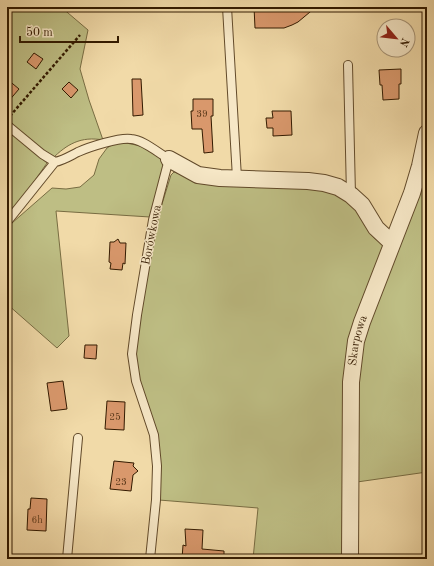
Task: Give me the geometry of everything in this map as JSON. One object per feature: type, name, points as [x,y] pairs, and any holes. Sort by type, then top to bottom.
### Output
[{"type":"street","name":"Skarpowa","points":[[350,559],[351,382],[356,341],[412,193],[420,166],[427,133]]},
{"type":"street","points":[[169,160],[198,174],[220,178],[308,181],[338,187],[351,195],[362,205],[376,228],[392,243]]},
{"type":"lane","points":[[227,7],[238,178]]},
{"type":"lane","points":[[348,65],[351,195]]},
{"type":"lane","points":[[7,125],[42,154],[55,162]]},
{"type":"lane","points":[[7,222],[55,162],[78,152],[101,144],[128,139],[141,142],[169,160]]},
{"type":"lane","name":"Borówkowa","points":[[150,559],[156,500],[157,466],[154,435],[136,381],[132,354],[153,220],[169,160]]},
{"type":"lane","points":[[67,559],[78,438]]},
{"type":"path","points":[[7,119],[80,35]]},
{"type":"green space","points":[[7,7],[61,7],[88,30],[80,69],[103,140],[81,140],[69,145],[52,159],[40,157],[47,163],[8,219],[12,223],[52,188],[66,189],[80,187],[94,175],[99,159],[107,148],[115,143],[126,143],[141,146],[165,161],[150,217],[56,211],[69,336],[57,348],[7,304]]},
{"type":"green space","points":[[427,151],[427,472],[357,482],[355,396],[361,345]]},
{"type":"green space","points":[[174,172],[190,177],[306,186],[342,196],[352,205],[374,238],[384,246],[360,312],[345,559],[253,559],[258,508],[159,500],[160,465],[139,380],[136,353],[139,316],[157,220],[171,175]]},
{"type":"building","points":[[254,7],[316,7],[298,22],[284,28],[255,28]]},
{"type":"building","points":[[34,53],[43,59],[36,69],[27,62]]},
{"type":"building","points":[[401,69],[399,99],[383,100],[379,70]]},
{"type":"building","points":[[7,79],[19,89],[7,103]]},
{"type":"building","points":[[132,79],[141,79],[143,115],[133,116]]},
{"type":"building","points":[[69,82],[78,90],[71,98],[62,89]]},
{"type":"building","points":[[193,99],[213,99],[213,116],[211,116],[213,152],[204,153],[202,129],[192,129],[191,111],[193,111]]},
{"type":"building","points":[[272,111],[291,111],[292,135],[273,136],[273,128],[267,128],[266,118],[273,118]]},
{"type":"building","points":[[118,239],[120,243],[126,243],[125,264],[123,263],[122,270],[110,269],[111,263],[109,262],[110,242],[114,242]]},
{"type":"building","points":[[85,345],[97,345],[96,359],[84,358]]},
{"type":"building","points":[[63,381],[67,409],[51,411],[47,383]]},
{"type":"building","points":[[107,401],[125,402],[124,430],[105,429]]},
{"type":"building","points":[[114,461],[134,463],[133,466],[138,471],[133,475],[131,491],[110,489]]},
{"type":"building","points":[[31,498],[47,499],[46,531],[27,530],[28,509],[30,509]]},
{"type":"building","points":[[185,529],[203,530],[202,549],[224,551],[224,559],[182,559],[183,545],[186,546]]}]
